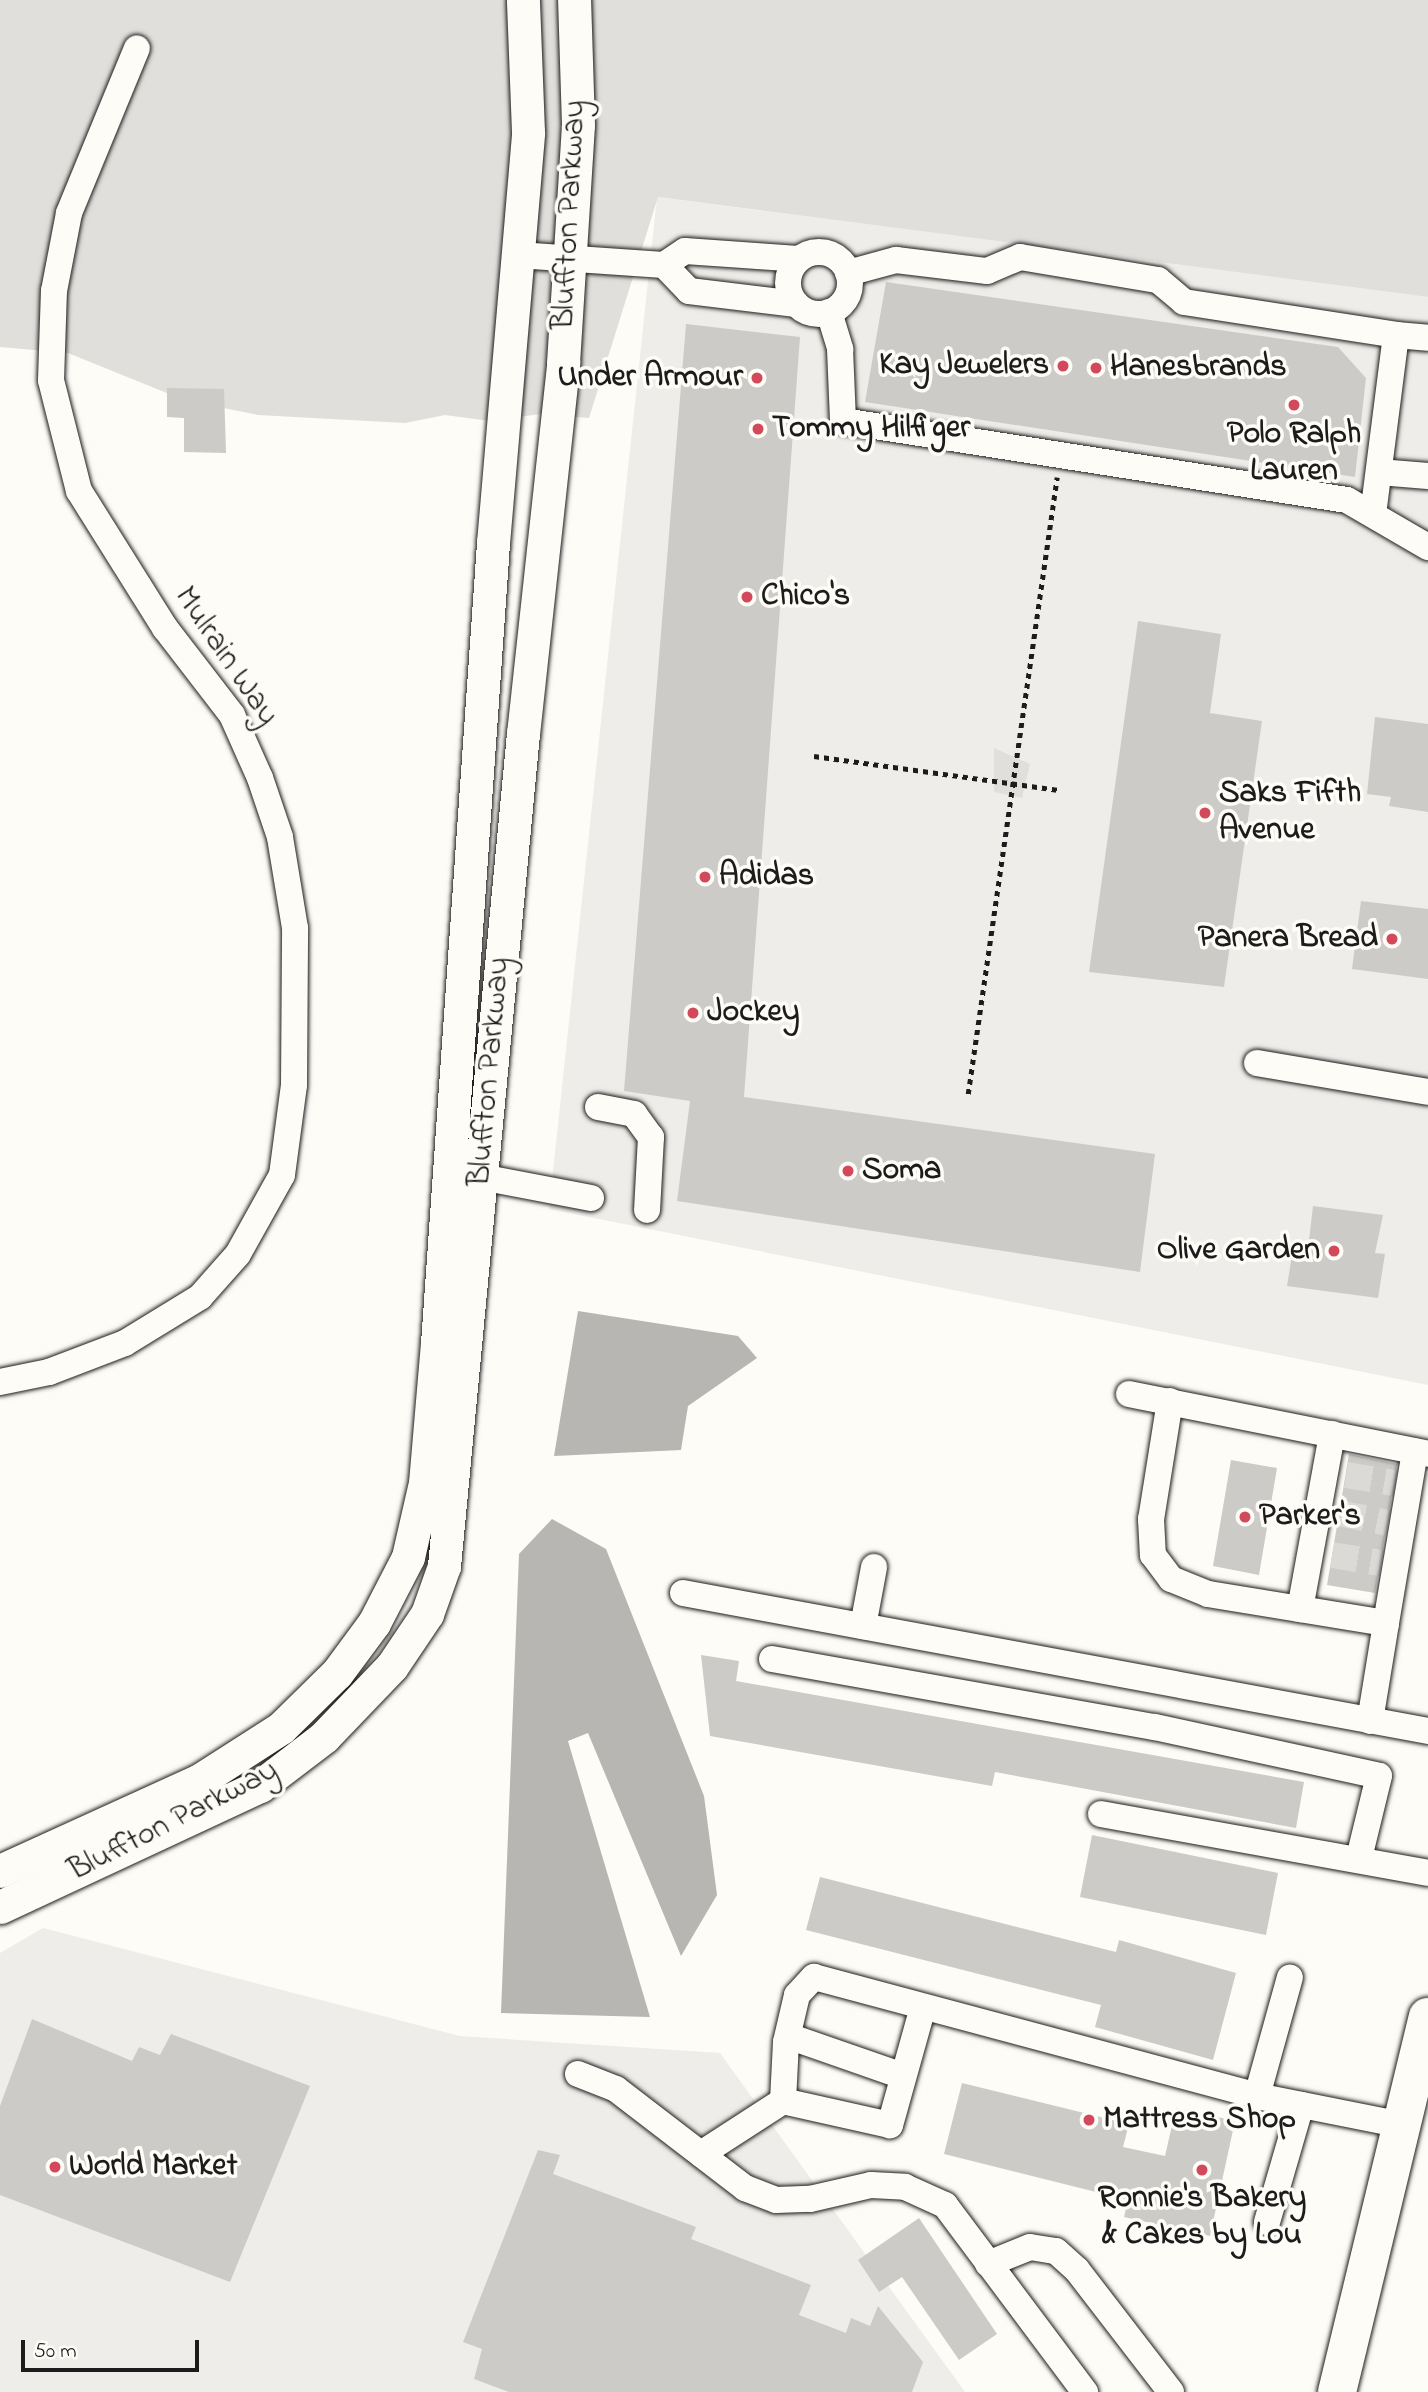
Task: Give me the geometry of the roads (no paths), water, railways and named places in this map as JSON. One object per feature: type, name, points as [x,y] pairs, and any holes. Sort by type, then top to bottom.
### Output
[{"type":"highway","points":[[1337,2392],[1428,2017]]},
{"type":"main road","name":"Bluffton Parkway","points":[[0,1871],[200,1780],[281,1728],[337,1673],[367,1633],[408,1557],[425,1483],[438,1344],[528,132],[523,0]]},
{"type":"main road","name":"Bluffton Parkway","points":[[0,1907],[260,1786],[324,1737],[392,1666],[426,1614],[444,1566],[570,258],[578,125],[575,0]]},
{"type":"street","name":"Mulrain Way","points":[[0,1382],[49,1372],[125,1343],[200,1297],[237,1254],[282,1175],[294,1085],[295,928],[280,837],[268,802],[232,715],[165,628],[79,491],[51,380],[54,291],[69,213],[137,48]]},
{"type":"street","points":[[517,255],[664,265],[685,251],[798,259],[821,251],[832,255],[848,273],[847,297],[829,312],[805,311],[796,304],[689,291],[664,265]]},
{"type":"street","points":[[848,273],[896,260],[986,271],[1020,257],[1158,280],[1184,302],[1428,338]]},
{"type":"street","points":[[796,304],[788,281],[798,259]]},
{"type":"street","points":[[829,312],[840,349],[843,421],[1347,500],[1428,547]]},
{"type":"street","points":[[1373,514],[1396,335]]},
{"type":"street","points":[[1378,472],[1428,476]]},
{"type":"street","points":[[1257,1063],[1428,1092]]},
{"type":"street","points":[[598,1107],[634,1114],[651,1137],[647,1209]]},
{"type":"street","points":[[481,1177],[592,1198]]},
{"type":"street","points":[[1129,1394],[1422,1453],[1402,1485],[1389,1564],[1386,1623],[1370,1721]]},
{"type":"street","points":[[1170,1401],[1151,1519],[1153,1555],[1171,1579],[1208,1594],[1386,1623]]},
{"type":"street","points":[[1300,1609],[1321,1553],[1336,1473],[1332,1434]]},
{"type":"street","points":[[863,1626],[874,1567]]},
{"type":"street","points":[[683,1593],[1428,1731]]},
{"type":"street","points":[[772,1659],[1154,1727],[1379,1776],[1359,1858]]},
{"type":"street","points":[[1101,1814],[1359,1858],[1428,1873]]},
{"type":"street","points":[[783,2101],[788,2036],[797,1995],[814,1977],[1257,2096],[1402,2125]]},
{"type":"street","points":[[1257,2096],[1290,1977]]},
{"type":"street","points":[[701,2154],[783,2101],[890,2125],[923,2007]]},
{"type":"street","points":[[788,2036],[903,2076]]},
{"type":"street","points":[[578,2074],[616,2089],[745,2188],[776,2200],[810,2199],[871,2185],[905,2187],[945,2206],[1085,2392]]},
{"type":"street","points":[[1267,2222],[1301,2105]]},
{"type":"street","points":[[988,2264],[1030,2247],[1056,2251],[1077,2270],[1171,2392]]},
{"type":"tunnel","points":[[1346,1475],[1395,1483]]},
{"type":"tunnel","points":[[1339,1513],[1388,1523]]},
{"type":"tunnel","points":[[1332,1555],[1381,1563]]},
{"type":"place","name":"Kay Jewelers","points":[[1063,366]]},
{"type":"place","name":"Hanesbrands","points":[[1096,368]]},
{"type":"place","name":"Under Armour","points":[[757,378]]},
{"type":"place","name":"Polo Ralph Lauren","points":[[1294,405]]},
{"type":"place","name":"Tommy Hilfiger","points":[[758,429]]},
{"type":"place","name":"Chico's","points":[[747,597]]},
{"type":"place","name":"Saks Fifth Avenue","points":[[1205,813]]},
{"type":"place","name":"Adidas","points":[[705,877]]},
{"type":"place","name":"Panera Bread","points":[[1392,939]]},
{"type":"place","name":"Jockey","points":[[693,1013]]},
{"type":"place","name":"Soma","points":[[848,1171]]},
{"type":"place","name":"Olive Garden","points":[[1334,1251]]},
{"type":"place","name":"Parker's","points":[[1245,1517]]},
{"type":"place","name":"Mattress Shop","points":[[1089,2120]]},
{"type":"place","name":"World Market","points":[[55,2167]]},
{"type":"place","name":"Ronnie's Bakery & Cakes by Lou","points":[[1202,2170]]}]
